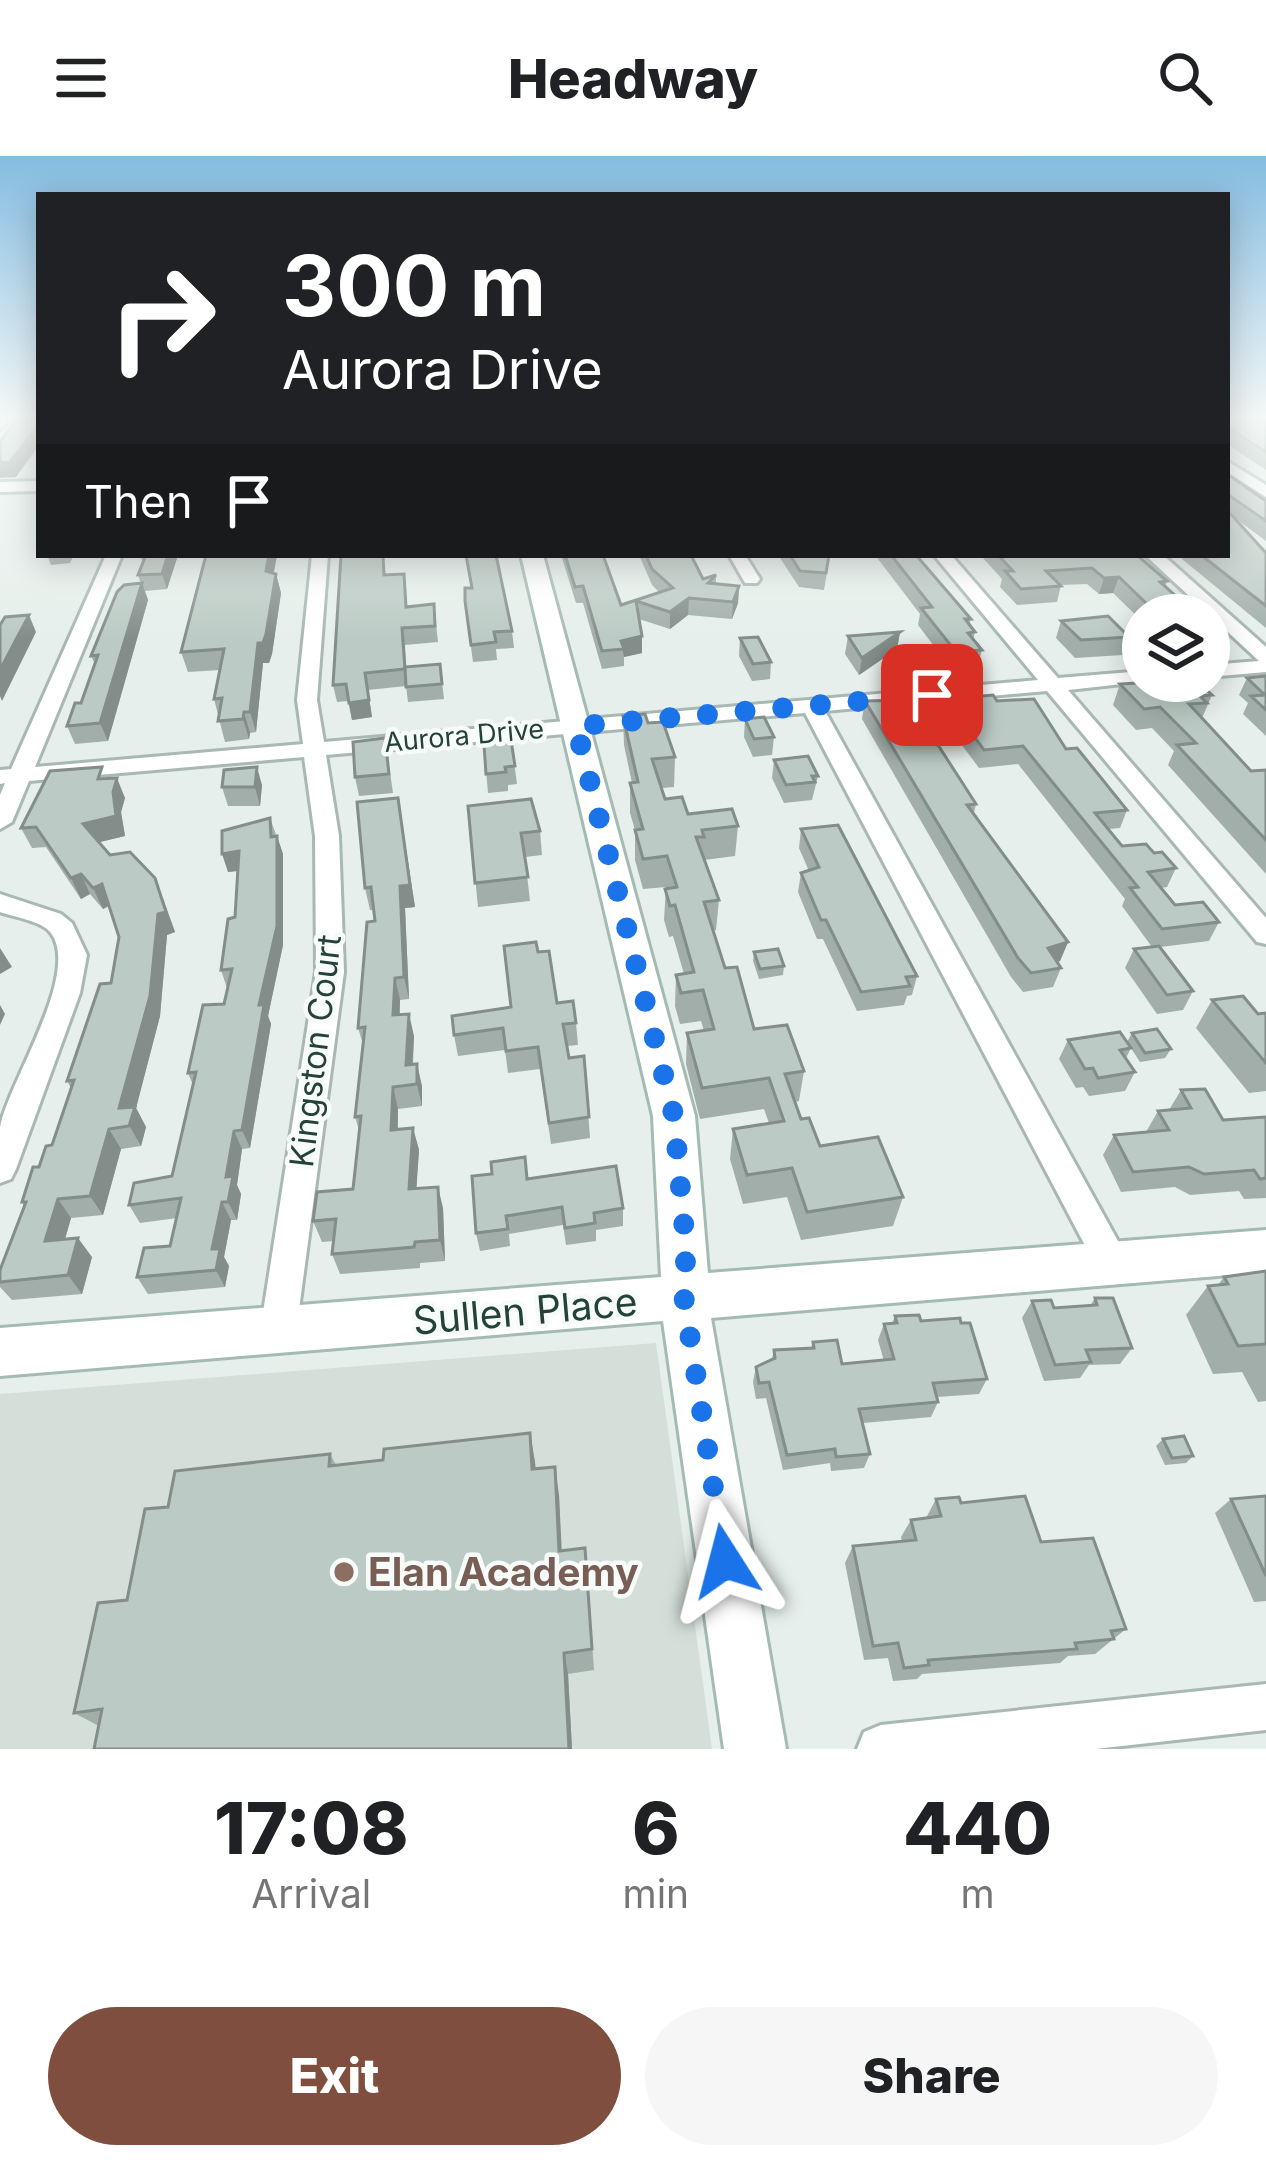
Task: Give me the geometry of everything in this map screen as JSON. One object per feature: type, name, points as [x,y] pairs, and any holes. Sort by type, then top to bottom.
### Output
[{"type":"street","points":[[0,823],[113,558]]},
{"type":"street","name":"Kingston Court","points":[[278,1333],[331,972],[327,836],[307,700],[320,558]]},
{"type":"street","points":[[533,558],[674,1116],[686,1249],[684,1298],[755,1749]]},
{"type":"street","points":[[739,558],[752,579]]},
{"type":"street","points":[[946,558],[1266,935]]},
{"type":"street","points":[[1156,558],[1266,657]]},
{"type":"street","points":[[1230,669],[1266,666]]},
{"type":"street","name":"Aurora Drive","points":[[0,777],[1122,679]]},
{"type":"street","points":[[812,706],[1112,1263]]},
{"type":"street","points":[[0,903],[52,920],[63,928],[73,956],[66,993],[0,1169]]},
{"type":"street","name":"Sullen Place","points":[[0,1352],[1266,1251]]},
{"type":"street","points":[[880,1749],[1266,1707]]},
{"type":"shaded area","name":"Elan Academy","points":[[656,1343],[712,1749],[0,1749],[0,1394]]},
{"type":"building","points":[[1230,491],[1252,491],[1266,501],[1266,521],[1230,496]]},
{"type":"building","points":[[1230,513],[1266,553],[1266,606],[1205,558],[1230,558]]},
{"type":"building","points":[[145,558],[167,558],[162,574],[138,575]]},
{"type":"building","points":[[205,558],[268,558],[266,571],[276,574],[266,634],[263,643],[258,643],[250,712],[244,712],[243,719],[218,721],[222,698],[214,699],[224,649],[181,652]]},
{"type":"building","points":[[341,558],[383,558],[384,575],[404,574],[406,607],[434,604],[435,626],[402,628],[405,669],[365,673],[369,700],[349,703],[346,684],[333,685]]},
{"type":"building","points":[[467,558],[497,558],[512,631],[494,632],[496,642],[471,645],[465,588],[472,588]]},
{"type":"building","points":[[566,558],[604,558],[621,605],[673,588],[647,558],[692,558],[703,579],[716,575],[708,583],[739,586],[733,602],[689,598],[670,612],[636,601],[642,636],[621,641],[624,649],[602,651],[583,586],[575,587]]},
{"type":"building","points":[[792,558],[828,558],[826,573],[800,571]]},
{"type":"building","points":[[893,558],[919,558],[971,619],[965,619],[975,632],[968,633],[982,650],[956,652],[921,608],[932,607]]},
{"type":"building","points":[[1001,558],[1140,558],[1167,581],[1160,582],[1174,594],[1137,594],[1119,577],[1104,578],[1092,568],[1046,571],[1061,586],[1021,589],[1005,571],[1013,571]]},
{"type":"building","points":[[142,583],[100,723],[67,726],[75,703],[81,703],[98,655],[91,656],[117,592],[124,585]]},
{"type":"building","points":[[29,615],[0,670],[0,625],[5,617]]},
{"type":"building","points":[[1108,616],[1122,630],[1122,637],[1081,640],[1061,621]]},
{"type":"building","points":[[900,632],[862,658],[848,636],[862,635]]},
{"type":"building","points":[[758,637],[771,662],[753,664],[740,638]]},
{"type":"building","points":[[440,664],[442,684],[406,687],[405,667]]},
{"type":"building","points":[[1266,676],[1266,710],[1251,696],[1265,695],[1247,678]]},
{"type":"building","points":[[993,695],[997,701],[1034,699],[1066,749],[1077,748],[1127,810],[1095,813],[1122,846],[1146,844],[1154,853],[1162,852],[1176,868],[1148,872],[1175,905],[1203,902],[1219,922],[1162,929],[1130,888],[1138,887],[1023,746],[984,750],[946,699]]},
{"type":"building","points":[[909,700],[976,804],[967,805],[1068,942],[1048,948],[1061,968],[1031,973],[1018,958],[865,701]]},
{"type":"building","points":[[1137,702],[1207,703],[1189,704],[1251,771],[1266,770],[1266,840],[1177,745],[1196,743],[1160,707],[1144,709]]},
{"type":"building","points":[[645,714],[648,723],[663,722],[675,757],[652,759],[665,799],[682,797],[688,814],[732,809],[738,826],[702,830],[704,837],[696,837],[719,900],[704,902],[725,968],[737,967],[754,1029],[787,1025],[804,1071],[785,1074],[801,1119],[809,1118],[820,1146],[878,1137],[903,1197],[807,1212],[792,1168],[747,1175],[733,1129],[784,1121],[769,1078],[702,1088],[687,1033],[714,1029],[703,990],[681,993],[676,975],[694,972],[675,905],[670,906],[665,889],[677,887],[667,856],[643,859],[635,830],[643,829],[630,783],[638,782],[623,716]]},
{"type":"building","points":[[764,717],[774,737],[754,739],[745,719]]},
{"type":"building","points":[[385,738],[389,774],[355,777],[353,742]]},
{"type":"building","points":[[511,740],[515,766],[486,774],[484,745]]},
{"type":"building","points":[[808,756],[818,776],[812,776],[815,782],[786,785],[774,760]]},
{"type":"building","points":[[102,767],[98,779],[117,778],[113,792],[116,816],[83,824],[110,855],[130,852],[155,878],[166,912],[158,914],[150,996],[119,1108],[135,1107],[129,1126],[109,1129],[90,1196],[58,1199],[45,1241],[78,1238],[68,1275],[0,1282],[33,1167],[39,1167],[46,1146],[52,1145],[74,1080],[67,1081],[100,984],[111,983],[119,937],[102,884],[93,888],[81,874],[71,878],[36,827],[21,828],[50,771]]},
{"type":"building","points":[[257,767],[255,787],[222,787],[224,770]]},
{"type":"building","points":[[398,798],[410,885],[400,886],[404,977],[395,978],[393,1015],[409,1014],[406,1065],[417,1064],[417,1084],[393,1087],[391,1130],[413,1128],[409,1189],[438,1187],[440,1240],[332,1254],[336,1219],[313,1221],[317,1192],[353,1189],[365,1027],[358,1028],[367,922],[375,921],[371,887],[365,888],[357,802]]},
{"type":"building","points":[[531,799],[540,831],[521,833],[528,877],[475,883],[468,806]]},
{"type":"building","points":[[270,818],[271,837],[277,836],[277,926],[259,1005],[264,1005],[242,1130],[234,1131],[226,1177],[233,1176],[228,1202],[222,1202],[212,1249],[220,1249],[216,1270],[137,1277],[144,1248],[170,1246],[181,1198],[129,1205],[134,1183],[172,1176],[196,1072],[188,1073],[203,1005],[224,1004],[232,969],[221,970],[228,919],[235,917],[239,851],[222,854],[222,831]]},
{"type":"building","points":[[838,825],[917,976],[906,977],[910,986],[861,992],[826,920],[821,920],[801,873],[819,867],[801,829]]},
{"type":"building","points":[[536,942],[538,952],[549,951],[557,1003],[573,1001],[576,1023],[563,1024],[569,1058],[584,1056],[589,1117],[549,1123],[538,1047],[506,1051],[503,1028],[454,1035],[452,1016],[511,1007],[504,946]]},
{"type":"building","points":[[1159,946],[1193,991],[1167,995],[1134,949]]},
{"type":"building","points":[[778,949],[784,966],[760,969],[754,952]]},
{"type":"building","points":[[1243,996],[1258,1014],[1266,1013],[1266,1063],[1212,1000]]},
{"type":"building","points":[[1157,1029],[1171,1049],[1145,1053],[1132,1033]]},
{"type":"building","points":[[1120,1032],[1131,1048],[1120,1050],[1135,1072],[1098,1078],[1093,1068],[1085,1069],[1068,1040]]},
{"type":"building","points":[[1205,1089],[1223,1120],[1266,1117],[1266,1178],[1260,1179],[1254,1170],[1204,1174],[1189,1167],[1133,1172],[1114,1135],[1169,1130],[1158,1111],[1191,1108],[1181,1090]]},
{"type":"building","points":[[525,1157],[527,1179],[616,1166],[623,1208],[594,1213],[595,1223],[565,1228],[562,1207],[506,1216],[508,1229],[476,1233],[472,1176],[492,1174],[491,1162]]},
{"type":"building","points":[[1266,1271],[1266,1344],[1238,1346],[1208,1286],[1228,1284],[1224,1277]]},
{"type":"building","points":[[1095,1298],[1113,1298],[1132,1348],[1086,1350],[1091,1362],[1055,1365],[1032,1301],[1051,1300],[1054,1308],[1097,1305]]},
{"type":"building","points":[[919,1315],[921,1321],[960,1318],[961,1323],[970,1323],[987,1379],[933,1383],[938,1402],[859,1409],[870,1454],[836,1457],[835,1449],[787,1455],[769,1382],[759,1383],[756,1367],[775,1358],[774,1350],[814,1348],[813,1342],[837,1340],[842,1364],[894,1359],[884,1324],[897,1323],[895,1316]]},
{"type":"building","points":[[530,1433],[532,1469],[555,1467],[559,1551],[585,1548],[592,1649],[564,1653],[569,1749],[94,1749],[102,1709],[74,1713],[98,1603],[127,1600],[145,1509],[168,1507],[175,1471],[330,1454],[329,1466],[383,1460],[384,1449]]},
{"type":"building","points":[[1184,1436],[1193,1456],[1172,1458],[1163,1439]]},
{"type":"building","points":[[1025,1496],[1041,1542],[1093,1538],[1126,1629],[1111,1631],[1114,1639],[1075,1643],[1077,1649],[928,1660],[929,1665],[904,1668],[898,1643],[873,1646],[853,1546],[916,1540],[911,1520],[941,1516],[936,1499],[959,1497],[961,1503]]},
{"type":"building","points":[[1266,1496],[1266,1576],[1231,1499]]},
{"type":"place","name":"Elan Academy","points":[[344,1572]]},
{"type":"route","points":[[725,1561],[684,1298],[686,1249],[674,1116],[576,726],[932,695]]}]
